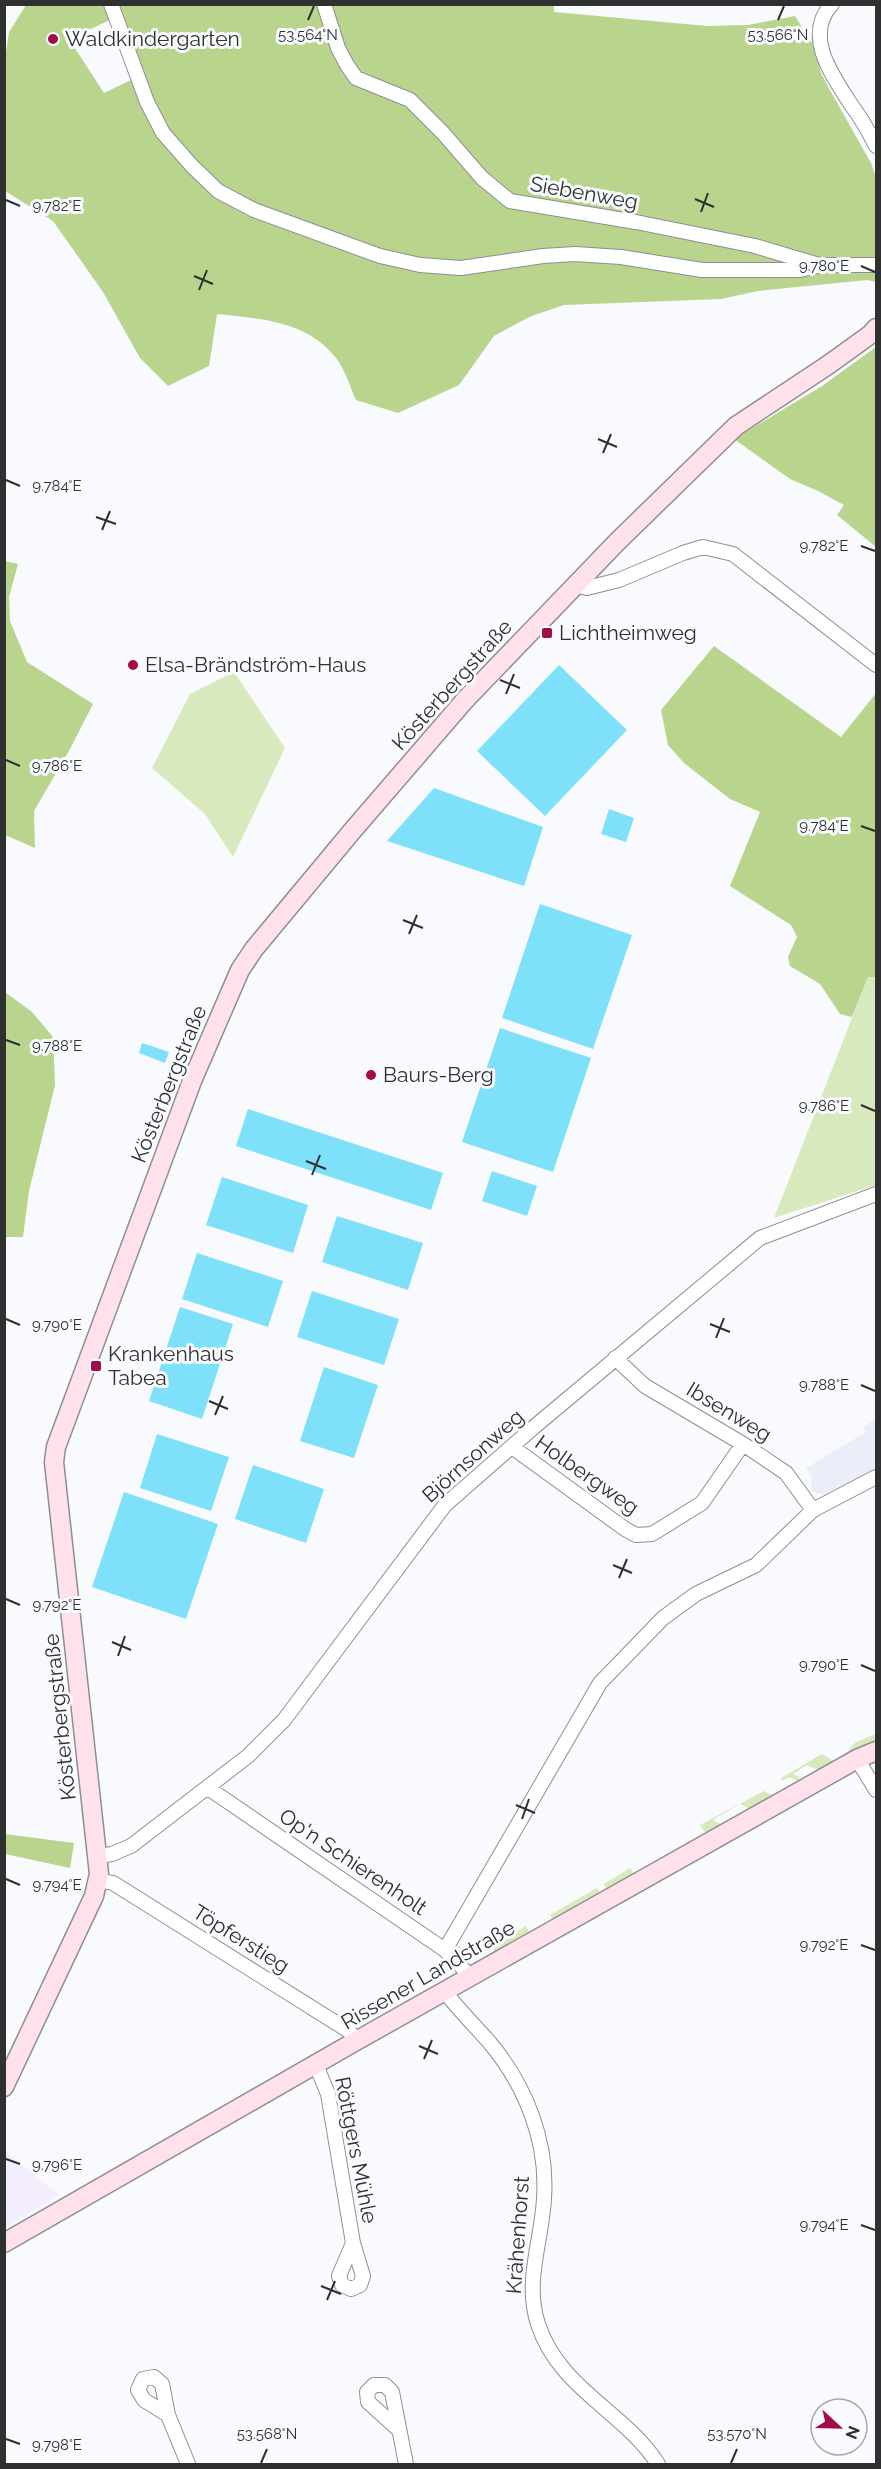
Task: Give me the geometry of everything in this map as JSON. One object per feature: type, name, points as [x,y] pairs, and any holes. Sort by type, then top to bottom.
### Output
[{"type":"street","points":[[111,4],[147,102],[163,133],[192,166],[218,190],[254,210],[380,256],[420,265],[461,268],[543,256],[575,254],[621,257],[702,270],[800,270],[821,265],[876,265]]},
{"type":"street","name":"Siebenweg","points":[[324,4],[338,48],[346,65],[356,78],[410,100],[482,178],[510,201],[636,222],[755,246],[821,265]]},
{"type":"street","points":[[832,4],[821,23],[820,43],[824,57],[833,78],[876,146]]},
{"type":"street","name":"Kösterbergstraße","points":[[4,2086],[94,1896],[98,1880],[98,1856],[55,1454],[188,1092],[240,970],[254,949],[353,830],[465,700],[617,542],[736,426],[828,365],[872,334],[876,328]]},
{"type":"street","points":[[576,585],[587,588],[619,580],[703,547],[733,554],[876,665]]},
{"type":"street","name":"Björnsonweg","points":[[98,1856],[112,1854],[131,1846],[248,1756],[284,1720],[445,1505],[615,1359],[760,1238],[876,1194]]},
{"type":"street","name":"Ibsenweg","points":[[615,1359],[645,1386],[743,1444],[786,1473],[813,1510]]},
{"type":"street","name":"Holbergweg","points":[[512,1447],[636,1535],[652,1534],[702,1503],[743,1444]]},
{"type":"street","points":[[445,1950],[600,1683],[663,1618],[696,1594],[756,1565],[813,1510],[876,1477]]},
{"type":"street","name":"Rissener Landstraße","points":[[4,2243],[469,1977],[857,1759],[876,1751]]},
{"type":"street","points":[[857,1759],[876,1790]]},
{"type":"street","name":"Op'n Schierenholt","points":[[208,1788],[445,1950],[469,1977]]},
{"type":"street","name":"Töpferstieg","points":[[98,1880],[113,1883],[349,2031],[356,2041]]},
{"type":"street","name":"Krähenhorst","points":[[445,1992],[506,2064],[530,2109],[540,2136],[544,2199],[532,2282],[538,2324],[549,2351],[589,2397],[645,2445],[658,2464]]},
{"type":"street","name":"Röttgers Mühle","points":[[316,2065],[328,2094],[353,2243]]},
{"type":"street","points":[[168,2415],[188,2464]]},
{"type":"street","points":[[398,2429],[406,2464]]},
{"type":"shaded area","points":[[876,1418],[876,1469],[826,1495],[814,1492],[811,1488],[812,1479],[806,1468],[866,1432],[863,1428]]},
{"type":"shaded area","points":[[5,2151],[59,2195],[5,2228]]},
{"type":"green space","points":[[554,4],[554,12],[707,26],[748,25],[795,16],[815,48],[821,73],[871,163],[876,177],[876,282],[867,280],[758,291],[721,299],[564,305],[529,317],[494,336],[459,385],[398,413],[356,400],[339,362],[324,345],[311,336],[297,329],[266,320],[217,314],[209,366],[168,386],[140,358],[103,292],[53,221],[5,191],[5,59],[9,32],[26,5]],"holes":[[[110,20],[135,78],[104,93],[69,39]]]},
{"type":"green space","points":[[876,347],[876,547],[837,515],[844,505],[790,479],[734,439],[822,386]]},
{"type":"green space","points":[[5,561],[18,564],[9,597],[10,621],[27,662],[93,704],[34,811],[35,848],[5,835]]},
{"type":"green space","points":[[714,646],[841,737],[876,693],[876,977],[868,977],[852,1017],[840,1014],[820,984],[790,966],[788,957],[797,937],[791,925],[730,886],[760,812],[730,799],[684,763],[668,745],[661,710]]},
{"type":"green space","points":[[234,672],[285,748],[233,857],[205,814],[152,768],[190,694]]},
{"type":"green space","points":[[868,977],[876,977],[876,1185],[774,1218]]},
{"type":"green space","points":[[5,992],[32,1012],[53,1037],[55,1085],[29,1191],[23,1237],[5,1237]]},
{"type":"green space","points":[[876,1734],[876,1743],[848,1755],[854,1744]]},
{"type":"green space","points":[[822,1754],[834,1761],[820,1771],[807,1765],[793,1774],[800,1777],[798,1781],[789,1777],[782,1781],[781,1778]]},
{"type":"green space","points":[[764,1791],[771,1795],[772,1799],[752,1810],[740,1804],[713,1820],[725,1826],[707,1835],[700,1825]]},
{"type":"green space","points":[[5,1834],[74,1843],[70,1868],[5,1854]]},
{"type":"green space","points":[[630,1868],[635,1876],[609,1892],[604,1884]]},
{"type":"green space","points":[[597,1888],[601,1895],[554,1922],[550,1915]]},
{"type":"green space","points":[[526,1926],[531,1935],[494,1956],[493,1946]]},
{"type":"green space","points":[[455,1945],[477,1951],[467,1960],[457,1953]]},
{"type":"water","points":[[559,665],[627,730],[545,816],[477,751]]},
{"type":"water","points":[[434,788],[543,827],[524,886],[387,841]]},
{"type":"water","points":[[609,809],[634,818],[626,842],[601,834]]},
{"type":"water","points":[[540,904],[632,935],[593,1049],[502,1018]]},
{"type":"water","points":[[500,1028],[591,1058],[553,1172],[462,1142]]},
{"type":"water","points":[[142,1043],[169,1052],[165,1063],[139,1053]]},
{"type":"water","points":[[248,1109],[443,1173],[431,1210],[236,1146]]},
{"type":"water","points":[[492,1171],[537,1186],[527,1216],[482,1201]]},
{"type":"water","points":[[222,1177],[308,1205],[293,1253],[206,1225]]},
{"type":"water","points":[[337,1216],[423,1243],[408,1290],[322,1262]]},
{"type":"water","points":[[197,1253],[283,1281],[268,1327],[182,1299]]},
{"type":"water","points":[[312,1291],[399,1319],[384,1365],[297,1337]]},
{"type":"water","points":[[180,1307],[233,1324],[202,1419],[149,1401]]},
{"type":"water","points":[[324,1367],[378,1385],[354,1458],[300,1441]]},
{"type":"water","points":[[157,1434],[229,1457],[211,1511],[140,1488]]},
{"type":"water","points":[[253,1465],[324,1489],[306,1543],[235,1519]]},
{"type":"water","points":[[124,1492],[218,1524],[186,1619],[92,1587]]},
{"type":"place","name":"Waldkindergarten","points":[[53,39]]},
{"type":"place","name":"Lichtheimweg","points":[[547,633]]},
{"type":"place","name":"Elsa-Brändström-Haus","points":[[133,665]]},
{"type":"place","name":"Baurs-Berg","points":[[371,1075]]},
{"type":"place","name":"Krankenhaus Tabea","points":[[96,1366]]}]
